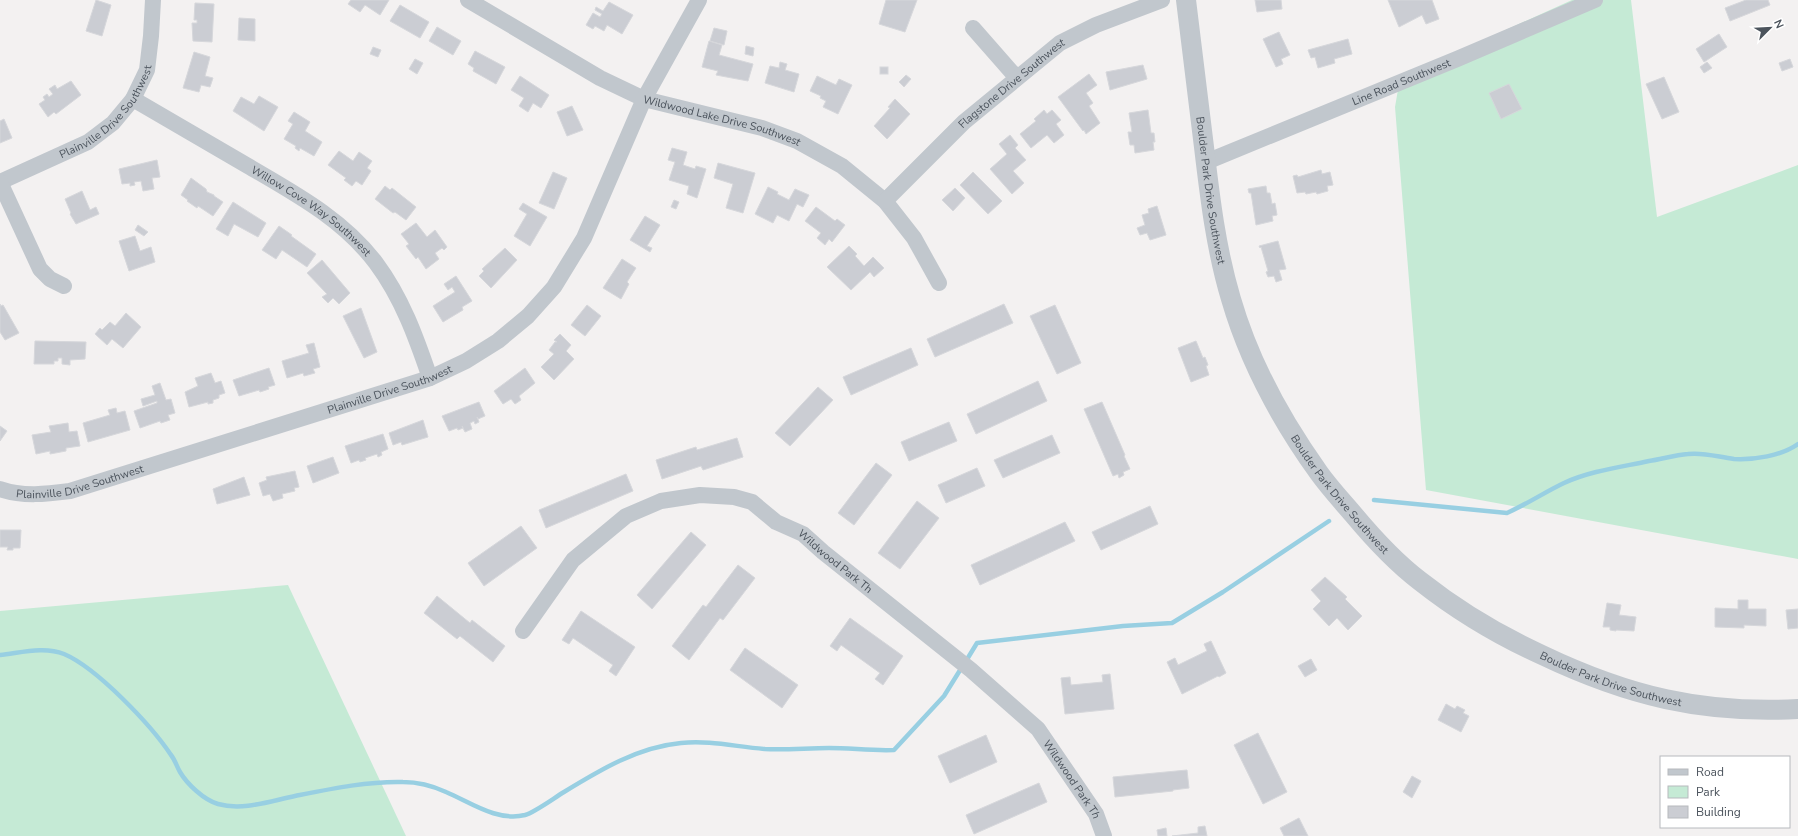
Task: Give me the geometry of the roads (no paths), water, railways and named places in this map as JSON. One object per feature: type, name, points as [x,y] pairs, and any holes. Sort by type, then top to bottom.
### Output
[{"type":"street","name":"Plainville Drive Southwest","points":[[0,182],[88,142],[113,123],[133,99],[147,70],[153,0]]},
{"type":"street","name":"Wildwood Lake Drive Southwest","points":[[468,0],[600,78],[644,98],[762,128],[797,141],[842,166],[885,202],[914,238],[939,283]]},
{"type":"street","name":"Plainville Drive Southwest","points":[[0,489],[32,494],[70,491],[430,378],[466,361],[498,341],[528,316],[554,287],[584,238],[644,98],[699,0]]},
{"type":"street","name":"Flagstone Drive Southwest","points":[[885,202],[964,122],[1016,77],[1060,43],[1096,25],[1162,0]]},
{"type":"street","name":"Boulder Park Drive Southwest","points":[[1186,0],[1215,234],[1231,299],[1252,358],[1281,415],[1319,474],[1371,536],[1417,580],[1465,615],[1507,639],[1579,673],[1624,689],[1670,701],[1716,708],[1766,710],[1798,708]]},
{"type":"street","name":"Line Road Southwest","points":[[1206,162],[1457,59],[1595,0]]},
{"type":"street","points":[[973,28],[1016,77]]},
{"type":"street","name":"Willow Cove Way Southwest","points":[[133,99],[306,200],[348,233],[376,262],[398,296],[411,324],[430,378]]},
{"type":"street","points":[[0,182],[40,269],[50,279],[64,286]]},
{"type":"street","name":"Wildwood Park Th","points":[[523,631],[573,560],[626,516],[661,501],[700,495],[734,497],[752,502],[776,522],[803,534],[823,552],[971,670],[1038,729],[1096,814],[1104,836]]},
{"type":"waterway","points":[[1374,500],[1507,513],[1564,483],[1584,475],[1688,454],[1705,454],[1734,459],[1759,458],[1784,452],[1798,444]]},
{"type":"waterway","points":[[966,661],[977,643],[1123,626],[1172,623],[1223,592],[1329,521]]},
{"type":"waterway","points":[[0,655],[48,650],[64,654],[92,671],[122,698],[150,729],[162,743],[183,777],[191,786],[207,799],[218,804],[227,806],[247,806],[349,786],[390,782],[408,782],[436,788],[484,810],[504,816],[525,815],[606,768],[635,754],[665,745],[702,742],[765,749],[829,748],[894,750],[944,696],[962,667]]}]
